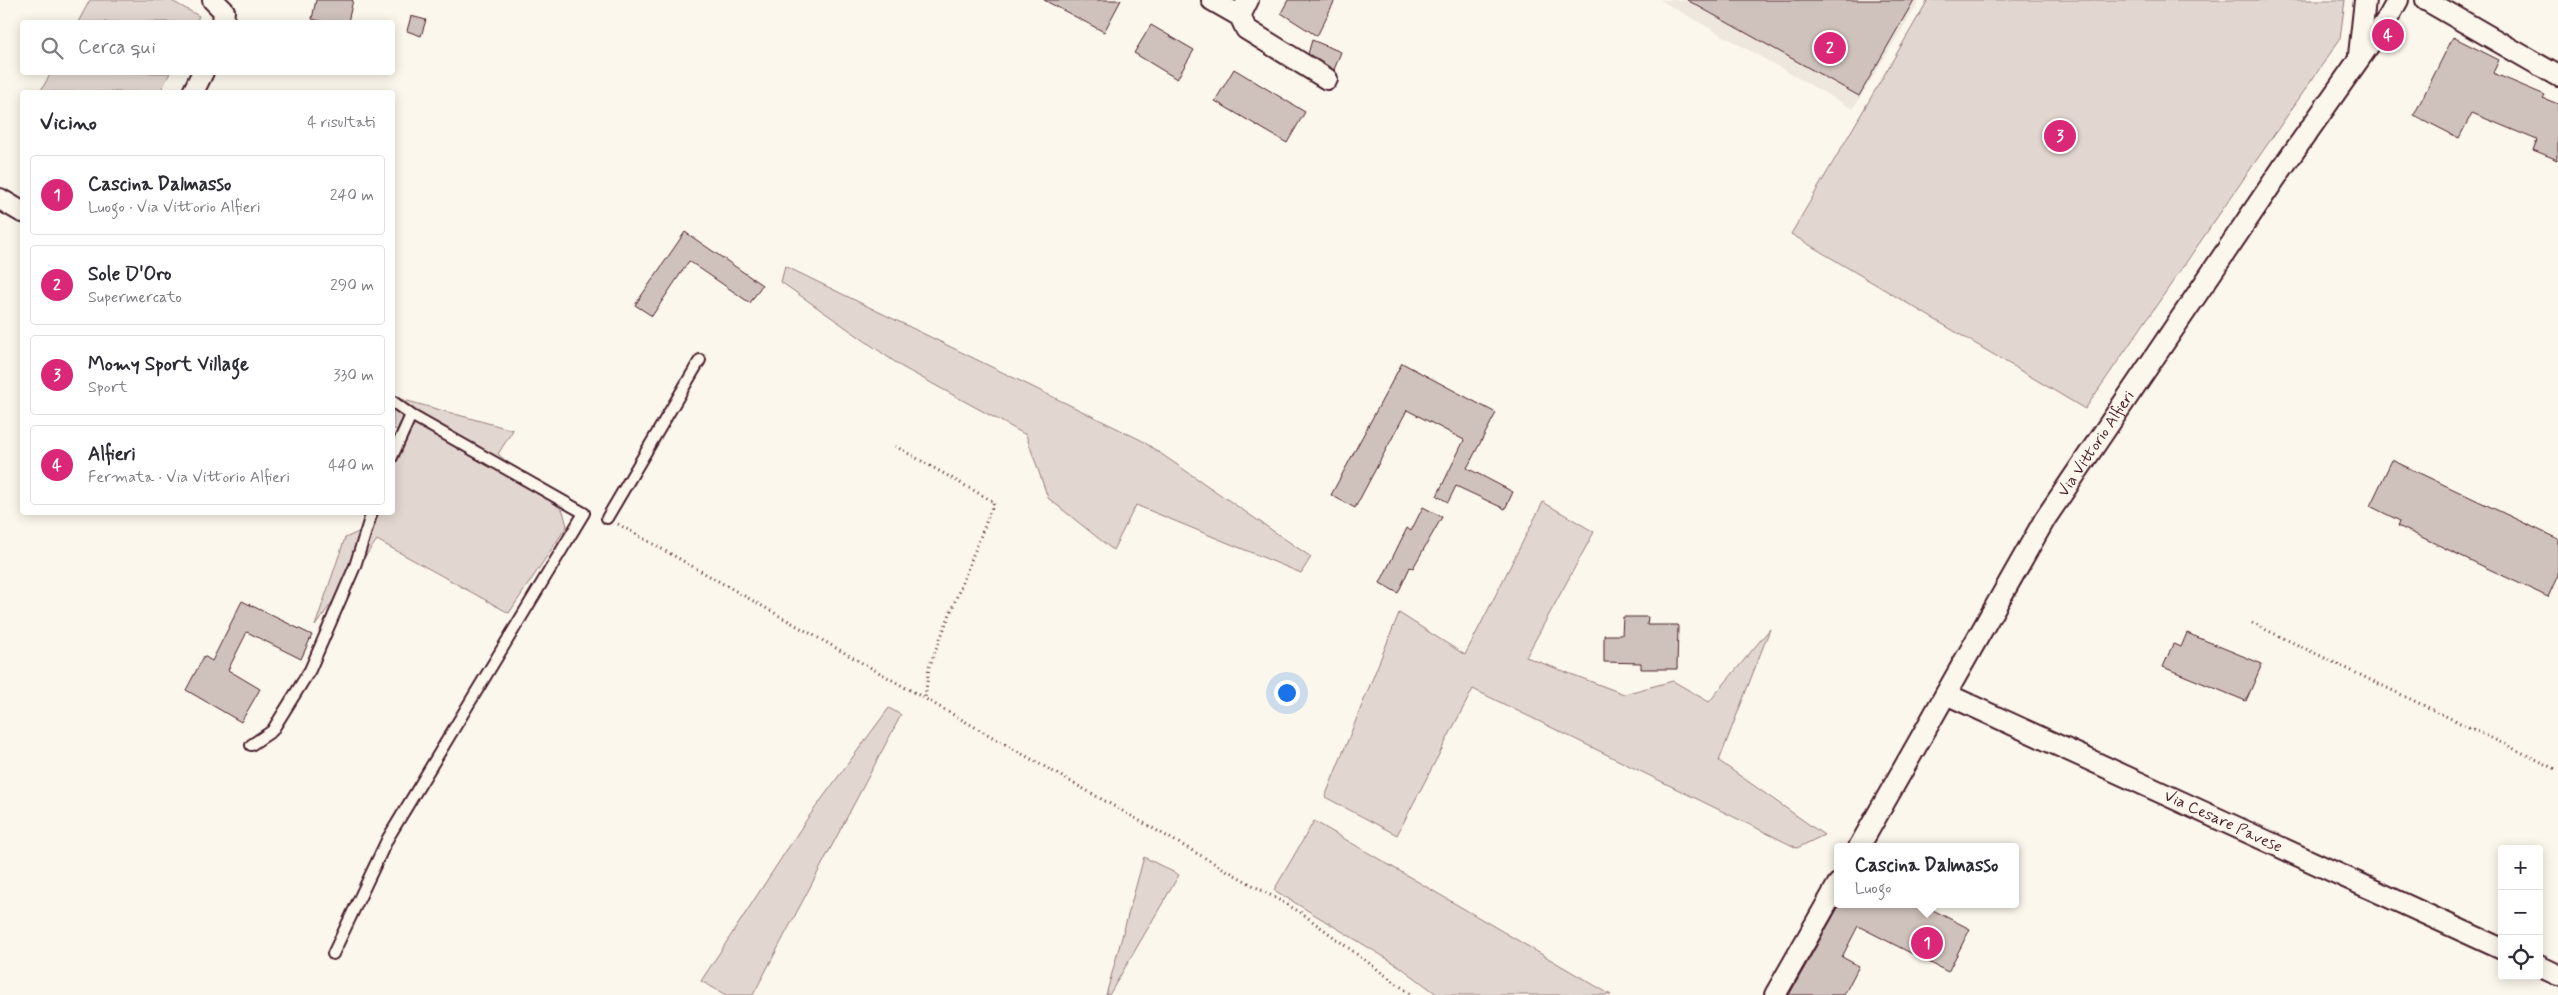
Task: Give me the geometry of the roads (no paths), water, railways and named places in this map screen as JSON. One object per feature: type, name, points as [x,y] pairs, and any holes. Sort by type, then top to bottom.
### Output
[{"type":"street","points":[[213,0],[224,11],[223,20]]},
{"type":"street","points":[[1212,0],[1244,8],[1246,29],[1327,79]]},
{"type":"street","name":"Via Vittorio Alfieri","points":[[2359,57],[2365,0]]},
{"type":"street","name":"Via Vittorio Alfieri","points":[[1861,843],[2045,519],[2359,57],[2388,18],[2398,0]]},
{"type":"street","points":[[2426,0],[2558,76]]},
{"type":"street","points":[[194,90],[202,75]]},
{"type":"street","points":[[0,199],[20,211]]},
{"type":"street","name":"Via Cesare Pavese","points":[[1946,694],[2498,947]]},
{"type":"street","points":[[1775,995],[1834,891]]},
{"type":"street","points":[[2543,968],[2558,975]]},
{"type":"lane","points":[[607,518],[700,360]]},
{"type":"lane","points":[[333,954],[388,838],[584,513],[411,415],[395,403]]},
{"type":"lane","points":[[395,450],[411,415]]},
{"type":"lane","points":[[251,745],[272,731],[310,670],[355,566],[371,515]]},
{"type":"place","name":"Alfieri","points":[[2388,35]]},
{"type":"place","name":"Sole D'Oro","points":[[1830,48]]},
{"type":"place","name":"Momy Sport Village","points":[[2060,136]]},
{"type":"place","name":"Cascina Dalmasso","points":[[1927,943]]}]
